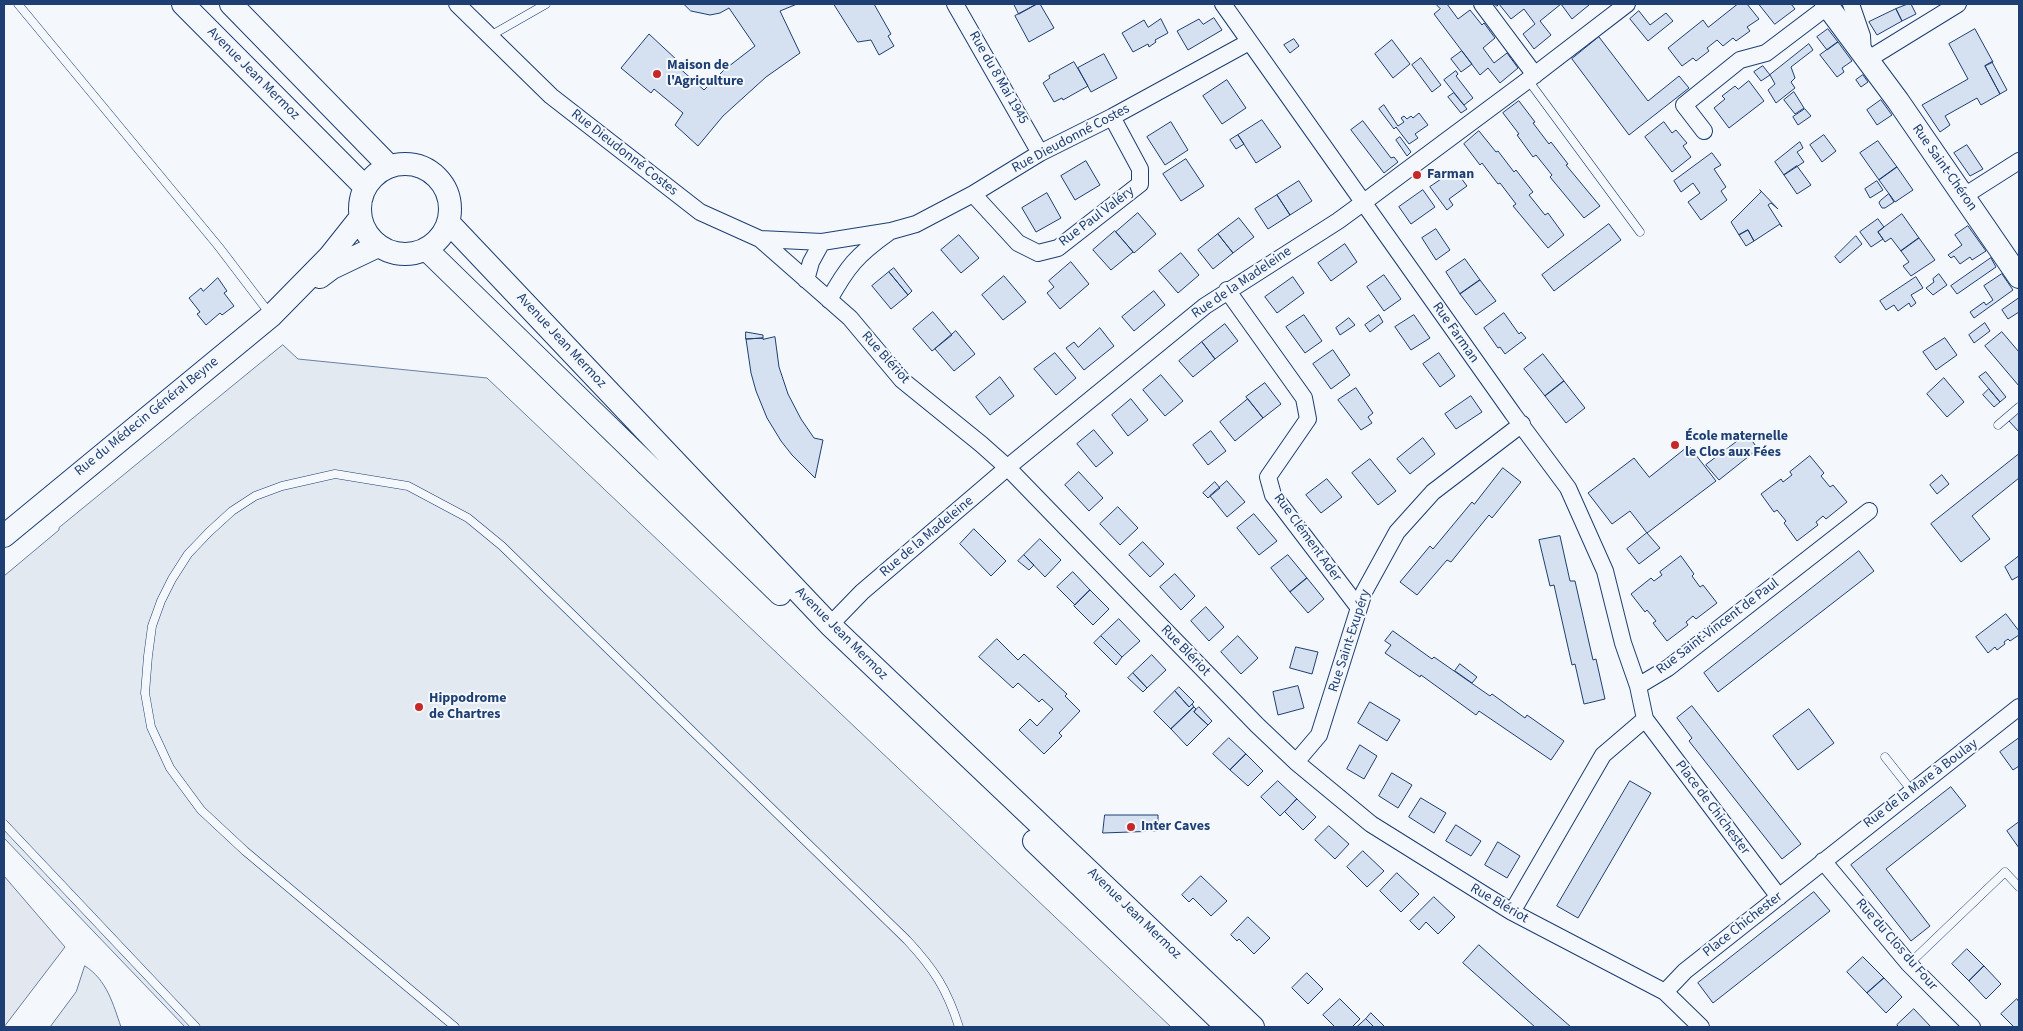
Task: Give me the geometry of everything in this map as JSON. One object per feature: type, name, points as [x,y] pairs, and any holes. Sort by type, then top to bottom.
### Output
[{"type":"main road","name":"Avenue Jean Mermoz","points":[[183,4],[364,187]]},
{"type":"main road","points":[[231,4],[389,166]]},
{"type":"main road","name":"Rue Saint-Chéron","points":[[1827,5],[1964,196],[2019,277]]},
{"type":"main road","points":[[417,165],[430,171],[440,181],[447,194],[450,207],[444,233],[436,242],[415,254],[402,255],[378,246],[364,229],[360,218],[360,202],[364,187],[380,171],[389,166],[417,165]]},
{"type":"main road","name":"Rue du Médecin Général Beyne","points":[[4,536],[271,316],[329,257],[360,218]]},
{"type":"main road","name":"Avenue Jean Mermoz","points":[[448,222],[830,625],[1253,1027]]},
{"type":"main road","name":"Rue du Médecin Général Beyne","points":[[290,298],[332,268],[378,246]]},
{"type":"main road","name":"Avenue Jean Mermoz","points":[[426,249],[1227,1027]]},
{"type":"street","name":"Rue Dieudonné Costes","points":[[457,4],[551,96],[700,212],[760,239],[822,242],[891,231],[916,224],[973,194],[1040,153],[1112,117],[1250,42]]},
{"type":"street","name":"Rue du 8 Mai 1945","points":[[955,4],[1040,153]]},
{"type":"street","name":"Rue Farman","points":[[1223,4],[1568,488],[1605,571],[1623,643],[1638,686]]},
{"type":"street","points":[[1482,4],[1532,78]]},
{"type":"street","points":[[1852,4],[1862,36],[1865,57],[1958,4]]},
{"type":"street","points":[[1704,131],[1684,105],[1740,60],[1766,52],[1827,5]]},
{"type":"street","name":"Rue de la Madeleine","points":[[830,625],[862,592],[1008,468],[1205,306],[1227,290],[1338,221],[1532,78],[1616,7]]},
{"type":"street","name":"Rue Paul Valéry","points":[[973,194],[1018,243],[1038,253],[1058,248],[1140,184],[1140,169],[1112,117]]},
{"type":"street","points":[[1964,196],[2019,162]]},
{"type":"street","name":"Rue Dieudonné Costes","points":[[830,300],[844,273],[864,250],[891,231]]},
{"type":"street","name":"Rue Blériot","points":[[760,239],[850,318],[902,380],[1008,468],[1257,725],[1296,762],[1371,824],[1512,912],[1665,992],[1701,1027]]},
{"type":"street","points":[[806,280],[811,262],[822,242]]},
{"type":"street","name":"Rue Clément Ader","points":[[1227,290],[1304,398],[1308,419],[1268,477],[1273,495],[1359,608]]},
{"type":"street","name":"Rue Saint-Exupéry","points":[[1296,762],[1319,735],[1364,592],[1398,532],[1433,492],[1522,424]]},
{"type":"street","name":"Rue Saint-Vincent de Paul","points":[[1638,686],[1668,668],[1869,511]]},
{"type":"street","points":[[1512,912],[1603,754],[1645,719],[1638,686]]},
{"type":"street","name":"Rue de la Mare à Boulay","points":[[1823,861],[2019,708]]},
{"type":"street","name":"Place de Chichester","points":[[1645,719],[1779,898]]},
{"type":"street","name":"Place Chichester","points":[[1665,992],[1685,971],[1779,898],[1823,861]]},
{"type":"street","name":"Rue du Clos du Four","points":[[1823,861],[1909,964],[1972,1027]]},
{"type":"lane","points":[[18,4],[219,248],[271,316]]},
{"type":"lane","points":[[490,36],[546,4]]},
{"type":"lane","points":[[1532,78],[1640,232]]},
{"type":"lane","points":[[1998,425],[2019,407]]},
{"type":"lane","points":[[455,1027],[246,851],[201,810],[170,768],[151,727],[145,693],[151,634],[161,601],[172,578],[188,554],[232,511],[255,496],[282,486],[335,474],[365,478],[408,486],[468,518],[502,546],[907,940],[930,965],[952,1003],[958,1027]]},
{"type":"lane","points":[[1885,757],[1912,791]]},
{"type":"lane","points":[[4,824],[196,1027]]},
{"type":"lane","points":[[1909,964],[2005,872],[2019,887]]},
{"type":"shaded area","name":"Hippodrome de Chartres","points":[[283,345],[298,359],[487,378],[1171,1027],[185,1027],[4,838],[4,576],[59,530],[59,528]]},
{"type":"shaded area","points":[[4,876],[65,947],[4,1027]]},
{"type":"shaded area","points":[[85,966],[104,985],[121,1027],[50,1027],[76,992]]},
{"type":"building","name":"Maison de l'Agriculture","points":[[684,4],[797,4],[780,11],[800,53],[766,77],[723,116],[698,146],[675,125],[683,113],[654,89],[651,93],[621,68],[649,34],[678,61],[676,65],[704,90],[724,70],[755,46],[729,8],[720,13],[710,15],[691,11]]},
{"type":"building","points":[[834,4],[874,4],[891,34],[888,36],[894,46],[879,55],[871,40],[858,42]]},
{"type":"building","points":[[1014,4],[1037,4],[1019,14]]},
{"type":"building","points":[[1040,4],[1054,28],[1029,42],[1015,16]]},
{"type":"building","points":[[1436,4],[1447,4],[1458,19],[1470,10],[1482,25],[1484,23],[1495,38],[1483,48],[1494,63],[1507,53],[1518,68],[1500,83],[1488,68],[1480,75],[1434,14],[1440,9]]},
{"type":"building","points":[[1499,4],[1561,4],[1540,21],[1551,35],[1534,49],[1523,34],[1535,24],[1524,9],[1511,19]]},
{"type":"building","points":[[1561,4],[1588,4],[1589,5],[1572,19]]},
{"type":"building","points":[[1738,4],[1747,4],[1759,19],[1747,27],[1750,31],[1736,41],[1733,38],[1723,46],[1717,40],[1707,48],[1709,51],[1696,61],[1693,58],[1682,66],[1668,48],[1703,20],[1708,27]]},
{"type":"building","points":[[1759,4],[1791,4],[1795,9],[1775,24]]},
{"type":"building","points":[[1911,4],[1916,14],[1902,21],[1896,9]]},
{"type":"building","points":[[1896,9],[1902,21],[1877,35],[1869,22]]},
{"type":"building","points":[[1639,11],[1650,25],[1666,13],[1673,21],[1648,41],[1630,19]]},
{"type":"building","points":[[1214,18],[1222,30],[1188,50],[1177,31],[1199,19],[1203,24]]},
{"type":"building","points":[[1161,19],[1168,33],[1155,40],[1156,42],[1149,47],[1148,44],[1133,52],[1122,33],[1144,20],[1148,27]]},
{"type":"building","points":[[1828,29],[1838,42],[1827,50],[1817,37]]},
{"type":"building","points":[[1975,29],[1993,62],[1985,66],[2000,94],[1981,105],[1977,98],[1945,116],[1950,125],[1940,132],[1922,105],[1968,79],[1949,44]]},
{"type":"building","points":[[1599,37],[1648,101],[1679,76],[1689,88],[1629,135],[1572,59]]},
{"type":"building","points":[[1294,39],[1299,46],[1290,53],[1284,45]]},
{"type":"building","points":[[1392,40],[1410,64],[1393,78],[1375,54]]},
{"type":"building","points":[[1838,42],[1852,61],[1842,68],[1844,72],[1837,77],[1820,55]]},
{"type":"building","points":[[1809,44],[1813,50],[1791,67],[1795,78],[1791,82],[1795,88],[1776,103],[1768,90],[1775,84],[1770,75]]},
{"type":"building","points":[[1462,51],[1472,64],[1461,72],[1451,59]]},
{"type":"building","points":[[1104,54],[1117,78],[1091,92],[1078,68]]},
{"type":"building","points":[[1421,58],[1441,85],[1432,92],[1412,65]]},
{"type":"building","points":[[1074,62],[1088,86],[1063,100],[1062,98],[1054,102],[1043,83],[1050,78],[1049,76]]},
{"type":"building","points":[[1992,62],[2007,90],[2000,94],[1985,66]]},
{"type":"building","points":[[1763,66],[1770,75],[1761,81],[1754,72]]},
{"type":"building","points":[[1456,71],[1458,74],[1456,76],[1473,98],[1464,105],[1444,80]]},
{"type":"building","points":[[1863,75],[1868,82],[1861,87],[1856,80]]},
{"type":"building","points":[[1227,80],[1246,108],[1222,124],[1203,96]]},
{"type":"building","points":[[1749,81],[1764,101],[1729,128],[1714,108],[1725,99],[1722,96],[1735,86],[1738,89]]},
{"type":"building","points":[[1794,92],[1804,108],[1795,114],[1784,100]]},
{"type":"building","points":[[1454,93],[1467,109],[1461,113],[1448,97]]},
{"type":"building","points":[[1881,100],[1892,115],[1877,125],[1867,110]]},
{"type":"building","points":[[1519,101],[1549,144],[1551,142],[1568,164],[1566,165],[1600,206],[1584,218],[1550,177],[1552,175],[1536,155],[1533,157],[1503,113]]},
{"type":"building","points":[[1384,105],[1398,126],[1404,122],[1401,118],[1404,116],[1407,119],[1411,116],[1413,118],[1419,113],[1428,125],[1415,134],[1418,138],[1409,144],[1396,127],[1394,129],[1379,109]]},
{"type":"building","points":[[1805,109],[1811,116],[1798,125],[1793,117]]},
{"type":"building","points":[[1262,120],[1281,147],[1256,163],[1238,135]]},
{"type":"building","points":[[1363,121],[1391,158],[1394,157],[1398,162],[1384,173],[1351,130]]},
{"type":"building","points":[[1171,122],[1188,150],[1165,165],[1147,137]]},
{"type":"building","points":[[1664,122],[1672,133],[1676,130],[1687,143],[1683,146],[1691,157],[1672,172],[1645,137]]},
{"type":"building","points":[[1479,131],[1514,172],[1516,170],[1533,192],[1529,195],[1545,215],[1548,213],[1564,235],[1548,248],[1513,206],[1516,204],[1500,183],[1498,184],[1482,163],[1480,165],[1464,144]]},
{"type":"building","points":[[1238,135],[1244,144],[1236,149],[1230,140]]},
{"type":"building","points":[[1824,135],[1836,151],[1822,162],[1810,145]]},
{"type":"building","points":[[1400,137],[1411,152],[1407,156],[1396,140]]},
{"type":"building","points":[[1878,141],[1897,167],[1879,180],[1860,153]]},
{"type":"building","points":[[1800,142],[1803,148],[1797,152],[1804,162],[1784,175],[1775,162]]},
{"type":"building","points":[[1967,145],[1983,169],[1970,176],[1954,153]]},
{"type":"building","points":[[1712,153],[1721,165],[1714,169],[1726,187],[1721,191],[1727,200],[1701,220],[1688,202],[1700,193],[1693,183],[1681,192],[1674,181]]},
{"type":"building","points":[[1186,159],[1204,186],[1181,201],[1163,174]]},
{"type":"building","points":[[1086,161],[1100,185],[1075,200],[1061,176]]},
{"type":"building","points":[[1797,166],[1811,185],[1797,194],[1784,175]]},
{"type":"building","points":[[1897,167],[1913,190],[1895,202],[1879,180]]},
{"type":"building","points":[[1455,170],[1467,186],[1449,199],[1453,205],[1447,210],[1430,187]]},
{"type":"building","points":[[1299,181],[1312,201],[1290,215],[1277,195]]},
{"type":"building","points":[[1877,181],[1883,190],[1870,198],[1865,189]]},
{"type":"building","points":[[1423,190],[1435,207],[1411,224],[1399,207]]},
{"type":"building","points":[[1760,190],[1778,209],[1771,203],[1768,205],[1782,227],[1780,224],[1754,241],[1748,230],[1739,235],[1731,222],[1761,192]]},
{"type":"building","points":[[1047,193],[1061,218],[1036,232],[1022,208]]},
{"type":"building","points":[[1889,194],[1894,202],[1882,208],[1879,203],[1880,201]]},
{"type":"building","points":[[1277,195],[1290,215],[1268,229],[1255,209]]},
{"type":"building","points":[[1138,213],[1156,234],[1134,253],[1116,232]]},
{"type":"building","points":[[1902,214],[1919,238],[1901,251],[1891,238],[1885,242],[1878,232]]},
{"type":"building","points":[[1239,218],[1254,237],[1233,253],[1218,234]]},
{"type":"building","points":[[1878,219],[1884,227],[1878,232],[1883,239],[1871,247],[1860,232]]},
{"type":"building","points":[[1609,224],[1621,240],[1554,291],[1542,275]]},
{"type":"building","points":[[1968,226],[1986,251],[1972,260],[1970,257],[1960,264],[1954,256],[1951,258],[1948,255],[1962,245],[1955,235]]},
{"type":"building","points":[[1436,229],[1450,250],[1436,260],[1422,238]]},
{"type":"building","points":[[1748,230],[1754,241],[1746,246],[1739,235]]},
{"type":"building","points":[[1115,231],[1133,252],[1111,270],[1093,250]]},
{"type":"building","points":[[1218,234],[1233,253],[1213,269],[1198,250]]},
{"type":"building","points":[[959,235],[979,258],[961,273],[941,250]]},
{"type":"building","points":[[1856,236],[1862,244],[1840,263],[1835,257]]},
{"type":"building","points":[[1919,238],[1935,260],[1911,276],[1903,266],[1909,262],[1901,251]]},
{"type":"building","points":[[1345,244],[1357,262],[1331,281],[1318,263]]},
{"type":"building","points":[[1181,253],[1199,275],[1178,293],[1159,271]]},
{"type":"building","points":[[1991,258],[1996,267],[1957,294],[1951,286]]},
{"type":"building","points":[[1465,259],[1480,280],[1460,294],[1446,272]]},
{"type":"building","points":[[1071,262],[1089,284],[1060,309],[1047,293],[1054,287],[1049,281]]},
{"type":"building","points":[[894,268],[912,291],[908,295],[889,272]]},
{"type":"building","points":[[889,272],[908,295],[891,309],[872,286]]},
{"type":"building","points":[[1939,274],[1947,285],[1933,295],[1926,288],[1934,282],[1933,279]]},
{"type":"building","points":[[2002,274],[2013,290],[1974,318],[1970,312],[1984,302],[1986,305],[1993,300],[1984,286]]},
{"type":"building","points":[[1384,275],[1401,299],[1384,311],[1367,287]]},
{"type":"building","points":[[1004,276],[1026,302],[1003,320],[982,295]]},
{"type":"building","points":[[1293,277],[1304,293],[1277,313],[1265,297]]},
{"type":"building","points":[[1916,277],[1923,288],[1911,295],[1916,303],[1911,307],[1909,303],[1898,311],[1894,305],[1886,310],[1880,301]]},
{"type":"building","points":[[218,278],[227,291],[224,293],[234,306],[222,315],[220,313],[206,325],[197,314],[200,312],[189,298],[201,288],[203,291]]},
{"type":"building","points":[[1480,280],[1496,301],[1476,315],[1460,294]]},
{"type":"building","points":[[1154,291],[1165,305],[1134,331],[1122,317]]},
{"type":"building","points":[[2019,298],[2019,312],[2008,319],[2002,310]]},
{"type":"building","points":[[933,312],[952,335],[932,351],[913,329]]},
{"type":"building","points":[[1504,313],[1519,334],[1521,332],[1526,338],[1505,354],[1500,347],[1498,348],[1484,328]]},
{"type":"building","points":[[1304,315],[1322,341],[1305,353],[1286,327]]},
{"type":"building","points":[[1379,315],[1383,322],[1370,332],[1365,325]]},
{"type":"building","points":[[1414,315],[1430,338],[1411,350],[1395,327]]},
{"type":"building","points":[[1349,318],[1355,325],[1340,335],[1336,328]]},
{"type":"building","points":[[1985,323],[1990,331],[1974,343],[1969,335]]},
{"type":"building","points":[[1225,324],[1238,341],[1215,359],[1202,342]]},
{"type":"building","points":[[1100,328],[1114,346],[1084,370],[1066,348],[1074,342],[1078,347]]},
{"type":"building","points":[[956,331],[975,354],[954,371],[935,349]]},
{"type":"building","points":[[746,332],[763,335],[763,338],[746,339]]},
{"type":"building","points":[[2002,332],[2019,352],[2019,386],[1985,346]]},
{"type":"building","points":[[775,337],[779,367],[788,394],[801,419],[814,438],[823,440],[815,478],[781,441],[767,418],[756,391],[751,373],[746,339]]},
{"type":"building","points":[[1945,338],[1957,355],[1936,370],[1923,352]]},
{"type":"building","points":[[1202,342],[1215,359],[1193,377],[1179,361]]},
{"type":"building","points":[[1333,350],[1350,375],[1331,389],[1313,364]]},
{"type":"building","points":[[1055,353],[1076,378],[1056,395],[1034,369]]},
{"type":"building","points":[[1439,353],[1455,376],[1440,387],[1423,364]]},
{"type":"building","points":[[1543,354],[1564,381],[1545,396],[1524,369]]},
{"type":"building","points":[[1986,372],[2006,397],[2000,402],[1979,377]]},
{"type":"building","points":[[1161,375],[1183,401],[1165,416],[1143,390]]},
{"type":"building","points":[[1000,377],[1014,396],[990,415],[976,397]]},
{"type":"building","points":[[1944,378],[1964,402],[1947,417],[1927,394]]},
{"type":"building","points":[[1564,381],[1585,408],[1566,423],[1545,396]]},
{"type":"building","points":[[1265,383],[1281,404],[1263,418],[1246,397]]},
{"type":"building","points":[[1356,388],[1373,413],[1368,417],[1372,423],[1361,430],[1338,400]]},
{"type":"building","points":[[1989,389],[2000,402],[1994,407],[1983,395]]},
{"type":"building","points":[[1471,396],[1482,412],[1456,429],[1445,414]]},
{"type":"building","points":[[1131,399],[1148,420],[1128,436],[1112,415]]},
{"type":"building","points":[[1248,399],[1263,418],[1235,441],[1220,422]]},
{"type":"building","points":[[2019,412],[2019,432],[2009,421]]},
{"type":"building","points":[[1094,430],[1113,453],[1096,467],[1077,444]]},
{"type":"building","points":[[1211,431],[1226,451],[1208,465],[1193,445]]},
{"type":"building","points":[[1747,434],[1758,449],[1719,480],[1706,465]]},
{"type":"building","points":[[1423,438],[1435,454],[1410,474],[1397,459]]},
{"type":"building","points":[[1689,446],[1716,481],[1647,533],[1630,511],[1612,524],[1588,493],[1634,458],[1649,477]]},
{"type":"building","points":[[2019,454],[2019,478],[1972,516],[1990,539],[1961,562],[1931,524]]},
{"type":"building","points":[[1810,456],[1824,473],[1821,476],[1830,487],[1833,485],[1847,502],[1826,519],[1823,516],[1816,522],[1818,525],[1797,541],[1784,523],[1786,521],[1777,510],[1774,512],[1761,494],[1781,479],[1783,482],[1792,475],[1790,472]]},
{"type":"building","points":[[1370,459],[1396,491],[1378,505],[1352,473]]},
{"type":"building","points":[[1503,468],[1521,482],[1492,518],[1489,515],[1451,562],[1447,560],[1417,595],[1400,582],[1430,546],[1433,549],[1472,502],[1474,504]]},
{"type":"building","points":[[1079,472],[1103,498],[1089,511],[1065,485]]},
{"type":"building","points":[[1942,475],[1949,484],[1937,494],[1930,485]]},
{"type":"building","points":[[1327,479],[1342,497],[1321,513],[1306,495]]},
{"type":"building","points":[[1227,481],[1245,502],[1227,517],[1210,496]]},
{"type":"building","points":[[1215,482],[1220,488],[1208,498],[1203,493]]},
{"type":"building","points":[[1118,507],[1138,528],[1120,545],[1100,524]]},
{"type":"building","points":[[1254,514],[1277,541],[1259,555],[1237,528]]},
{"type":"building","points":[[974,529],[1006,561],[991,576],[960,544]]},
{"type":"building","points":[[1647,533],[1660,548],[1639,564],[1627,549]]},
{"type":"building","points":[[1560,536],[1570,581],[1575,581],[1593,660],[1596,659],[1605,699],[1584,704],[1575,664],[1572,665],[1554,585],[1550,586],[1539,540]]},
{"type":"building","points":[[1040,539],[1061,560],[1045,577],[1024,555]]},
{"type":"building","points":[[1143,542],[1164,564],[1150,577],[1129,555]]},
{"type":"building","points":[[1859,551],[1874,571],[1718,692],[1704,673]]},
{"type":"building","points":[[1024,555],[1034,565],[1029,570],[1018,561]]},
{"type":"building","points":[[1288,555],[1307,578],[1290,592],[1271,568]]},
{"type":"building","points":[[1681,556],[1694,574],[1692,576],[1700,587],[1703,585],[1717,603],[1696,619],[1693,616],[1686,622],[1688,625],[1667,641],[1653,623],[1656,621],[1647,610],[1645,612],[1631,594],[1651,578],[1654,581],[1662,575],[1660,572]]},
{"type":"building","points":[[2019,556],[2019,576],[2012,580],[2005,567]]},
{"type":"building","points":[[1073,572],[1090,590],[1075,605],[1057,587]]},
{"type":"building","points":[[1175,574],[1195,596],[1181,610],[1160,587]]},
{"type":"building","points":[[1307,578],[1324,599],[1308,613],[1290,592]]},
{"type":"building","points":[[1090,590],[1109,609],[1093,625],[1074,606]]},
{"type":"building","points":[[1206,607],[1224,627],[1209,641],[1191,621]]},
{"type":"building","points":[[2006,614],[2019,631],[2019,635],[2010,641],[2008,639],[1997,650],[1995,647],[1988,653],[1976,637]]},
{"type":"building","points":[[1119,619],[1140,641],[1122,657],[1101,636]]},
{"type":"building","points":[[1393,631],[1432,659],[1434,657],[1490,696],[1492,694],[1525,718],[1527,715],[1564,741],[1551,760],[1479,711],[1476,715],[1421,675],[1420,677],[1385,653],[1391,645],[1385,641]]},
{"type":"building","points":[[1101,636],[1122,657],[1116,665],[1094,643]]},
{"type":"building","points":[[1238,636],[1258,658],[1241,674],[1221,652]]},
{"type":"building","points":[[997,639],[1018,660],[1024,654],[1067,694],[1065,696],[1080,711],[1059,733],[1062,736],[1044,754],[1019,730],[1030,719],[1037,726],[1053,709],[1042,699],[1039,702],[1018,683],[1013,688],[979,657]]},
{"type":"building","points":[[1296,647],[1318,652],[1312,674],[1290,668]]},
{"type":"building","points":[[1152,655],[1166,670],[1147,688],[1133,673]]},
{"type":"building","points":[[1460,664],[1477,677],[1472,683],[1455,671]]},
{"type":"building","points":[[1133,673],[1147,688],[1143,692],[1128,678]]},
{"type":"building","points":[[1298,686],[1304,708],[1278,715],[1273,692]]},
{"type":"building","points":[[1179,687],[1194,702],[1189,707],[1175,691]]},
{"type":"building","points":[[1175,691],[1189,707],[1192,704],[1194,707],[1171,729],[1154,712]]},
{"type":"building","points":[[1370,702],[1400,720],[1387,741],[1358,723]]},
{"type":"building","points":[[1692,706],[1801,844],[1782,859],[1689,741],[1692,738],[1677,718]]},
{"type":"building","points":[[1194,707],[1196,709],[1194,712],[1208,725],[1187,746],[1171,729]]},
{"type":"building","points":[[1199,707],[1212,721],[1208,725],[1194,712]]},
{"type":"building","points":[[1809,709],[1834,743],[1798,770],[1773,736]]},
{"type":"building","points":[[1229,738],[1246,754],[1230,770],[1213,754]]},
{"type":"building","points":[[2019,738],[2019,766],[2013,770],[2000,752]]},
{"type":"building","points":[[1360,745],[1377,756],[1364,779],[1347,769]]},
{"type":"building","points":[[1246,754],[1263,771],[1248,786],[1230,770]]},
{"type":"building","points":[[1392,773],[1412,785],[1398,808],[1379,796]]},
{"type":"building","points":[[1278,781],[1297,799],[1280,816],[1261,797]]},
{"type":"building","points":[[1630,781],[1651,793],[1578,918],[1557,906]]},
{"type":"building","points":[[1951,787],[1966,806],[1886,869],[1930,926],[1911,941],[1851,865]]},
{"type":"building","points":[[1421,798],[1446,813],[1434,833],[1409,817]]},
{"type":"building","points":[[1297,799],[1316,817],[1303,830],[1285,812]]},
{"type":"building","name":"Inter Caves","points":[[1105,815],[1158,815],[1158,831],[1103,833]]},
{"type":"building","points":[[2019,822],[2019,848],[2007,831]]},
{"type":"building","points":[[1456,825],[1481,841],[1471,856],[1446,841]]},
{"type":"building","points":[[1329,826],[1349,844],[1335,859],[1315,840]]},
{"type":"building","points":[[1498,842],[1520,856],[1507,878],[1485,865]]},
{"type":"building","points":[[1363,851],[1384,871],[1367,887],[1347,867]]},
{"type":"building","points":[[1397,873],[1419,894],[1401,912],[1380,891]]},
{"type":"building","points":[[1201,876],[1227,901],[1211,916],[1193,898],[1189,902],[1182,895]]},
{"type":"building","points":[[1814,892],[1830,911],[1713,1003],[1698,983]]},
{"type":"building","points":[[1434,897],[1455,917],[1438,934],[1426,922],[1419,930],[1410,921]]},
{"type":"building","points":[[1248,917],[1270,938],[1254,954],[1239,939],[1237,941],[1231,935]]},
{"type":"building","points":[[1479,945],[1571,1027],[1535,1027],[1463,963]]},
{"type":"building","points":[[1967,949],[1984,966],[1969,981],[1952,964]]},
{"type":"building","points":[[1863,957],[1884,978],[1867,993],[1847,972]]},
{"type":"building","points":[[1984,966],[2001,984],[1986,999],[1969,981]]},
{"type":"building","points":[[1307,973],[1323,989],[1308,1004],[1292,988]]},
{"type":"building","points":[[1884,978],[1902,997],[1886,1013],[1867,993]]},
{"type":"building","points":[[1340,999],[1360,1019],[1352,1027],[1335,1027],[1323,1015]]},
{"type":"building","points":[[2017,999],[2019,1002],[2019,1027],[2014,1027],[2001,1014]]},
{"type":"building","points":[[1914,1009],[1931,1027],[1899,1027],[1897,1025]]},
{"type":"building","points":[[1371,1013],[1385,1027],[1374,1027],[1366,1019]]},
{"type":"building","points":[[1366,1019],[1374,1027],[1357,1027]]},
{"type":"place","name":"Maison de l'Agriculture","points":[[657,74]]},
{"type":"place","name":"Farman","points":[[1417,175]]},
{"type":"place","name":"École maternelle le Clos aux Fées","points":[[1675,445]]},
{"type":"place","name":"Hippodrome de Chartres","points":[[419,707]]},
{"type":"place","name":"Inter Caves","points":[[1131,827]]}]
